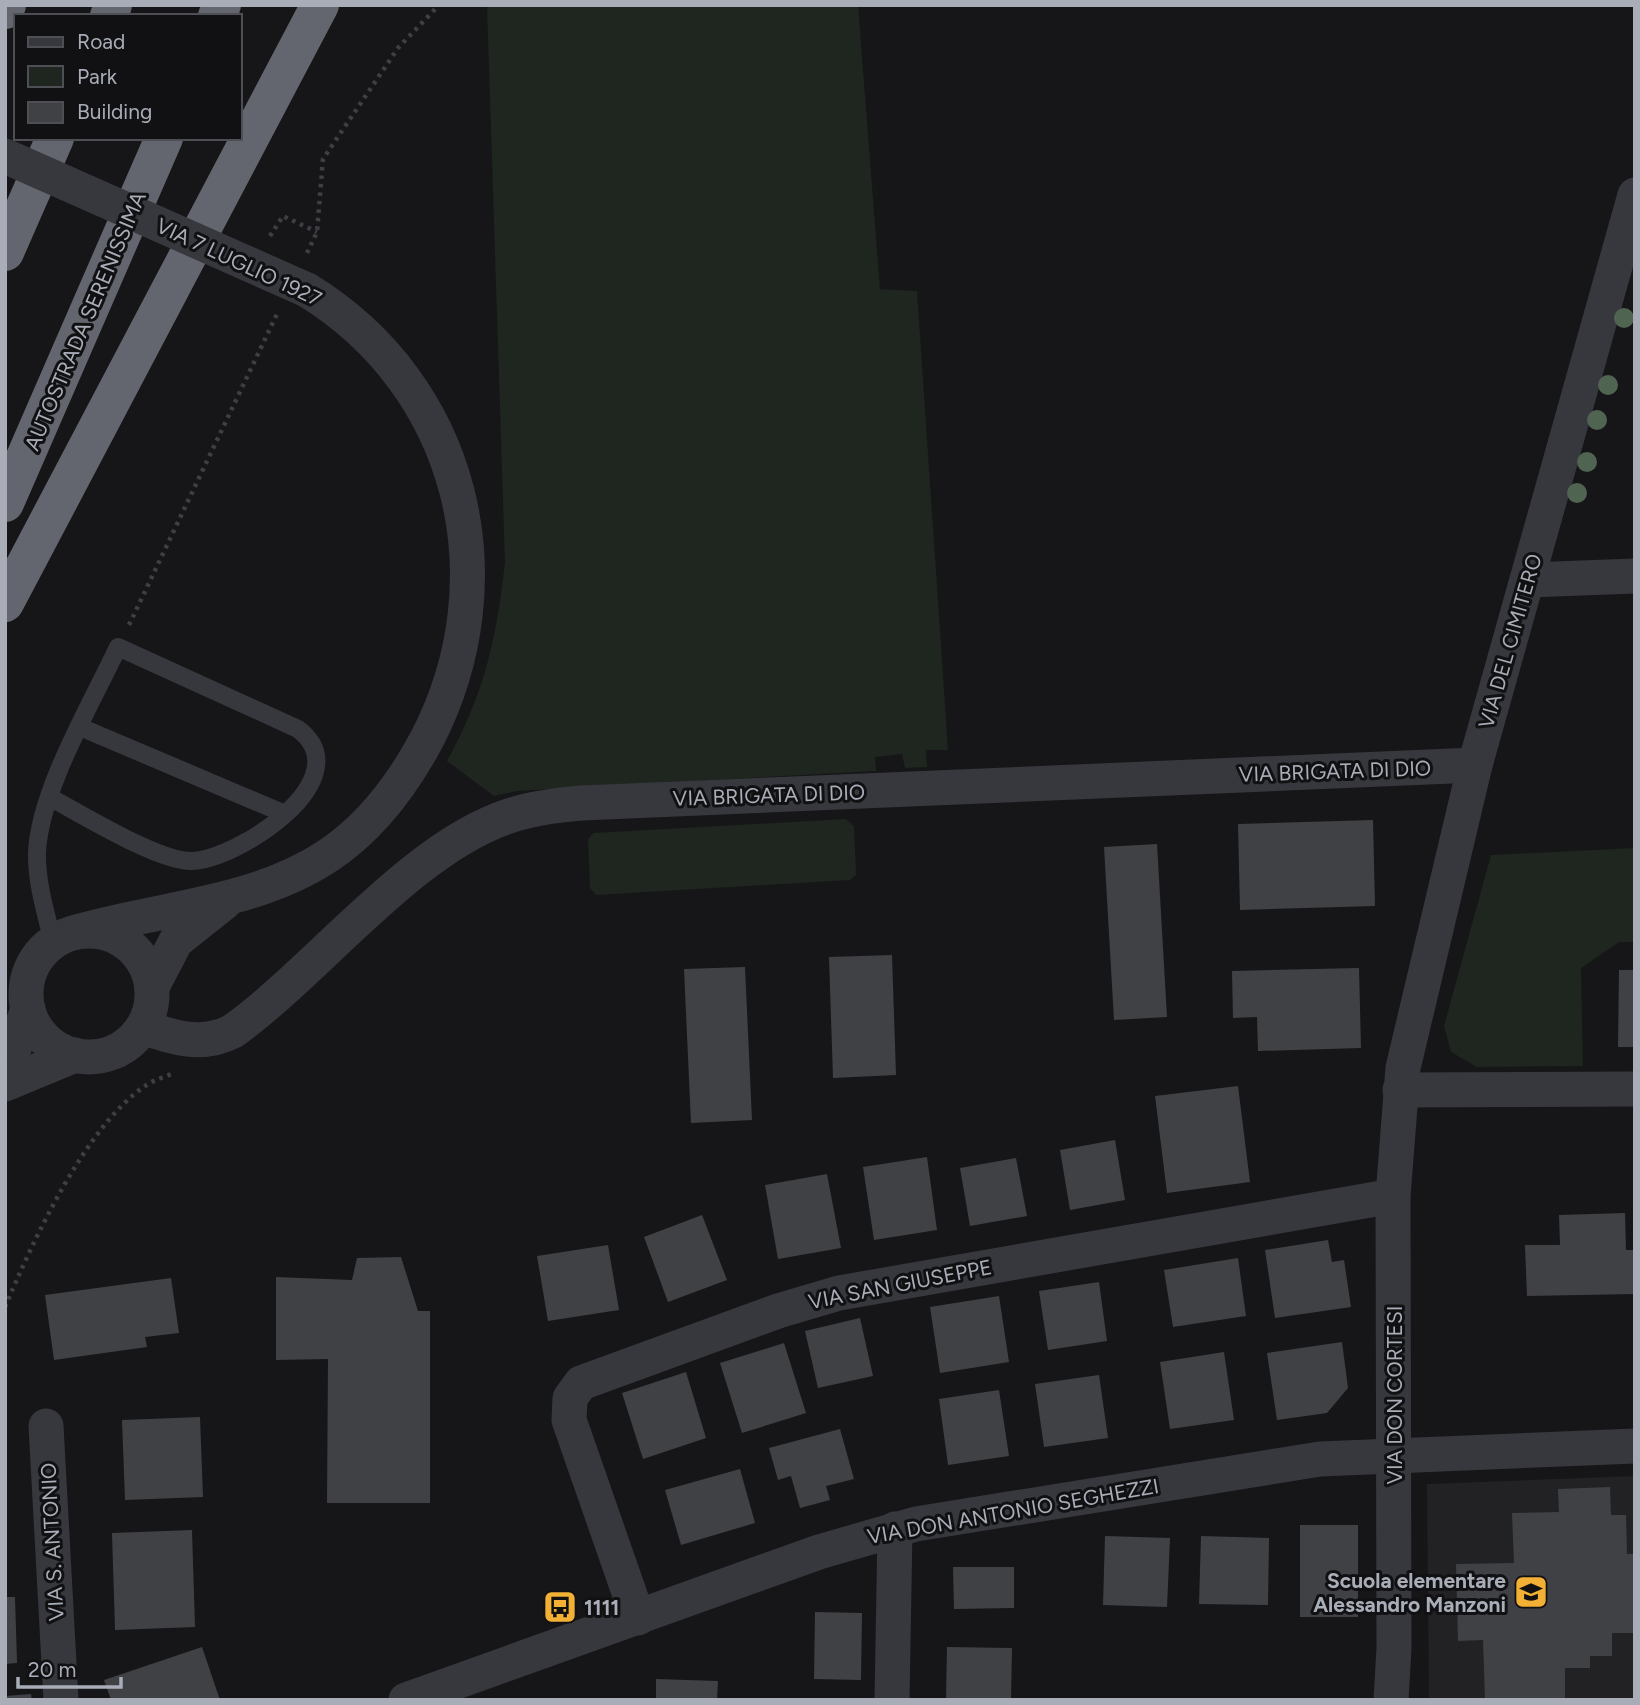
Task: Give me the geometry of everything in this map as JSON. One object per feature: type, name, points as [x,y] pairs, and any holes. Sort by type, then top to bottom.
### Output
[{"type":"highway","points":[[5,603],[320,5]]},
{"type":"highway","points":[[5,253],[54,140]]},
{"type":"highway","name":"AUTOSTRADA SERENISSIMA","points":[[5,503],[163,140]]},
{"type":"street","name":"VIA 7 LUGLIO 1927","points":[[5,156],[298,285],[342,312],[390,362],[417,399],[440,442],[463,506],[469,564],[466,609],[441,707],[415,761],[396,791],[363,828],[325,858],[288,877],[233,896],[120,919],[63,938]]},
{"type":"street","name":"VIA DEL CIMITERO","points":[[1400,1090],[1408,1045],[1475,765],[1635,195]]},
{"type":"street","points":[[1528,580],[1635,576]]},
{"type":"street","name":"VIA BRIGATA DI DIO","points":[[215,1039],[233,1031],[254,1015],[439,854],[489,824],[546,807],[582,803],[1475,765]]},
{"type":"street","name":"VIA 7 LUGLIO 1927","points":[[152,987],[177,941],[233,896]]},
{"type":"street","points":[[94,930],[116,936],[134,949],[146,966],[152,987],[149,1014],[143,1027],[130,1042],[114,1052],[95,1056],[75,1055],[54,1046],[38,1030],[28,1009],[26,991],[30,972],[39,955],[63,938],[94,930]]},
{"type":"street","points":[[5,1074],[28,1009]]},
{"type":"street","points":[[143,1027],[181,1039],[215,1039]]},
{"type":"street","points":[[5,1084],[75,1055]]},
{"type":"street","points":[[1400,1090],[1635,1089]]},
{"type":"street","name":"VIA DON CORTESI","points":[[1391,1700],[1393,1196],[1400,1090]]},
{"type":"street","name":"VIA SAN GIUSEPPE","points":[[638,1618],[569,1420],[570,1398],[581,1382],[766,1315],[839,1293],[1393,1196]]},
{"type":"street","name":"VIA S. ANTONIO","points":[[46,1426],[61,1700]]},
{"type":"street","name":"VIA DON ANTONIO SEGHEZZI","points":[[406,1700],[819,1552],[895,1528],[1299,1461],[1635,1446]]},
{"type":"street","points":[[892,1700],[895,1528]]},
{"type":"lane","points":[[49,797],[157,851],[191,861],[231,849],[285,814],[315,779],[319,761],[316,747],[307,736],[118,647],[49,797],[42,820],[37,855],[63,938]]},
{"type":"lane","points":[[80,727],[285,814]]},
{"type":"path","points":[[118,647],[298,285],[317,232],[323,159],[398,48],[439,5]]},
{"type":"path","points":[[270,236],[283,216],[317,232]]},
{"type":"path","points":[[5,1307],[34,1240],[100,1130],[125,1102],[147,1085],[198,1061],[215,1039]]},
{"type":"shaded area","name":"Scuola elementare Alessandro Manzoni","points":[[1635,1476],[1635,1700],[1429,1700],[1427,1484]]},
{"type":"green space","points":[[487,5],[858,5],[880,289],[917,291],[948,750],[926,750],[927,767],[905,768],[902,754],[875,757],[876,771],[517,791],[494,796],[447,761],[471,713],[487,665],[498,615],[505,562]]},
{"type":"green space","points":[[846,819],[854,826],[856,875],[850,880],[596,895],[590,888],[588,839],[594,833]]},
{"type":"green space","points":[[1635,848],[1635,942],[1619,942],[1581,968],[1583,1066],[1477,1067],[1451,1052],[1444,1026],[1491,855]]},
{"type":"building","points":[[1373,820],[1375,906],[1240,910],[1238,824]]},
{"type":"building","points":[[1157,844],[1167,1017],[1114,1020],[1104,847]]},
{"type":"building","points":[[892,955],[896,1075],[833,1078],[829,957]]},
{"type":"building","points":[[745,967],[752,1120],[691,1123],[684,969]]},
{"type":"building","points":[[1359,968],[1361,1048],[1258,1051],[1257,1017],[1233,1018],[1232,971]]},
{"type":"building","points":[[1619,970],[1635,970],[1635,1047],[1618,1047]]},
{"type":"building","points":[[1238,1086],[1250,1182],[1167,1193],[1155,1096]]},
{"type":"building","points":[[1115,1140],[1125,1200],[1070,1210],[1060,1150]]},
{"type":"building","points":[[927,1157],[937,1230],[874,1240],[863,1167]]},
{"type":"building","points":[[1016,1158],[1027,1216],[970,1226],[960,1168]]},
{"type":"building","points":[[827,1174],[841,1248],[778,1259],[765,1185]]},
{"type":"building","points":[[1625,1213],[1626,1250],[1635,1250],[1635,1294],[1527,1296],[1525,1245],[1560,1245],[1559,1215]]},
{"type":"building","points":[[702,1215],[727,1280],[668,1302],[644,1237]]},
{"type":"building","points":[[1328,1240],[1332,1262],[1344,1260],[1351,1307],[1275,1318],[1265,1250]]},
{"type":"building","points":[[608,1245],[619,1310],[548,1321],[537,1256]]},
{"type":"building","points":[[401,1257],[418,1311],[430,1311],[430,1503],[327,1503],[328,1359],[276,1360],[276,1277],[352,1280],[357,1258]]},
{"type":"building","points":[[1238,1258],[1246,1316],[1173,1327],[1164,1270]]},
{"type":"building","points":[[171,1278],[179,1333],[145,1337],[147,1347],[54,1360],[45,1295]]},
{"type":"building","points":[[1099,1282],[1107,1341],[1048,1350],[1039,1291]]},
{"type":"building","points":[[999,1296],[1009,1362],[940,1373],[930,1307]]},
{"type":"building","points":[[860,1318],[873,1376],[818,1388],[805,1331]]},
{"type":"building","points":[[1342,1342],[1348,1388],[1327,1413],[1277,1420],[1267,1353]]},
{"type":"building","points":[[784,1343],[806,1413],[742,1433],[720,1363]]},
{"type":"building","points":[[1224,1352],[1234,1420],[1170,1429],[1160,1362]]},
{"type":"building","points":[[686,1372],[706,1438],[643,1459],[622,1393]]},
{"type":"building","points":[[1099,1375],[1108,1438],[1044,1447],[1035,1384]]},
{"type":"building","points":[[999,1390],[1009,1456],[948,1465],[939,1399]]},
{"type":"building","points":[[200,1417],[203,1497],[125,1500],[122,1420]]},
{"type":"building","points":[[840,1429],[854,1479],[826,1486],[830,1500],[800,1508],[791,1476],[778,1480],[769,1448]]},
{"type":"building","points":[[740,1469],[755,1523],[681,1545],[665,1490]]},
{"type":"building","points":[[1610,1487],[1611,1515],[1626,1515],[1627,1554],[1635,1554],[1635,1633],[1612,1633],[1612,1656],[1590,1656],[1590,1668],[1565,1668],[1565,1700],[1485,1700],[1483,1640],[1458,1641],[1456,1564],[1514,1563],[1512,1513],[1559,1512],[1558,1489]]},
{"type":"building","points":[[1300,1525],[1358,1525],[1358,1617],[1300,1617]]},
{"type":"building","points":[[192,1530],[195,1627],[115,1630],[112,1533]]},
{"type":"building","points":[[1105,1536],[1170,1538],[1167,1607],[1103,1605]]},
{"type":"building","points":[[1201,1536],[1269,1538],[1268,1605],[1199,1604]]},
{"type":"building","points":[[953,1567],[1014,1567],[1014,1608],[954,1609]]},
{"type":"building","points":[[5,1597],[15,1597],[17,1663],[5,1664]]},
{"type":"building","points":[[815,1612],[862,1613],[861,1680],[814,1679]]},
{"type":"building","points":[[202,1647],[220,1700],[111,1700],[104,1680]]},
{"type":"building","points":[[947,1647],[1012,1648],[1011,1700],[946,1700]]},
{"type":"building","points":[[656,1679],[718,1681],[717,1700],[656,1700]]},
{"type":"building","points":[[31,1694],[32,1700],[5,1700],[5,1696]]},
{"type":"place","name":"Scuola elementare Alessandro Manzoni","points":[[1531,1592]]},
{"type":"place","name":"1111","points":[[560,1607]]}]
